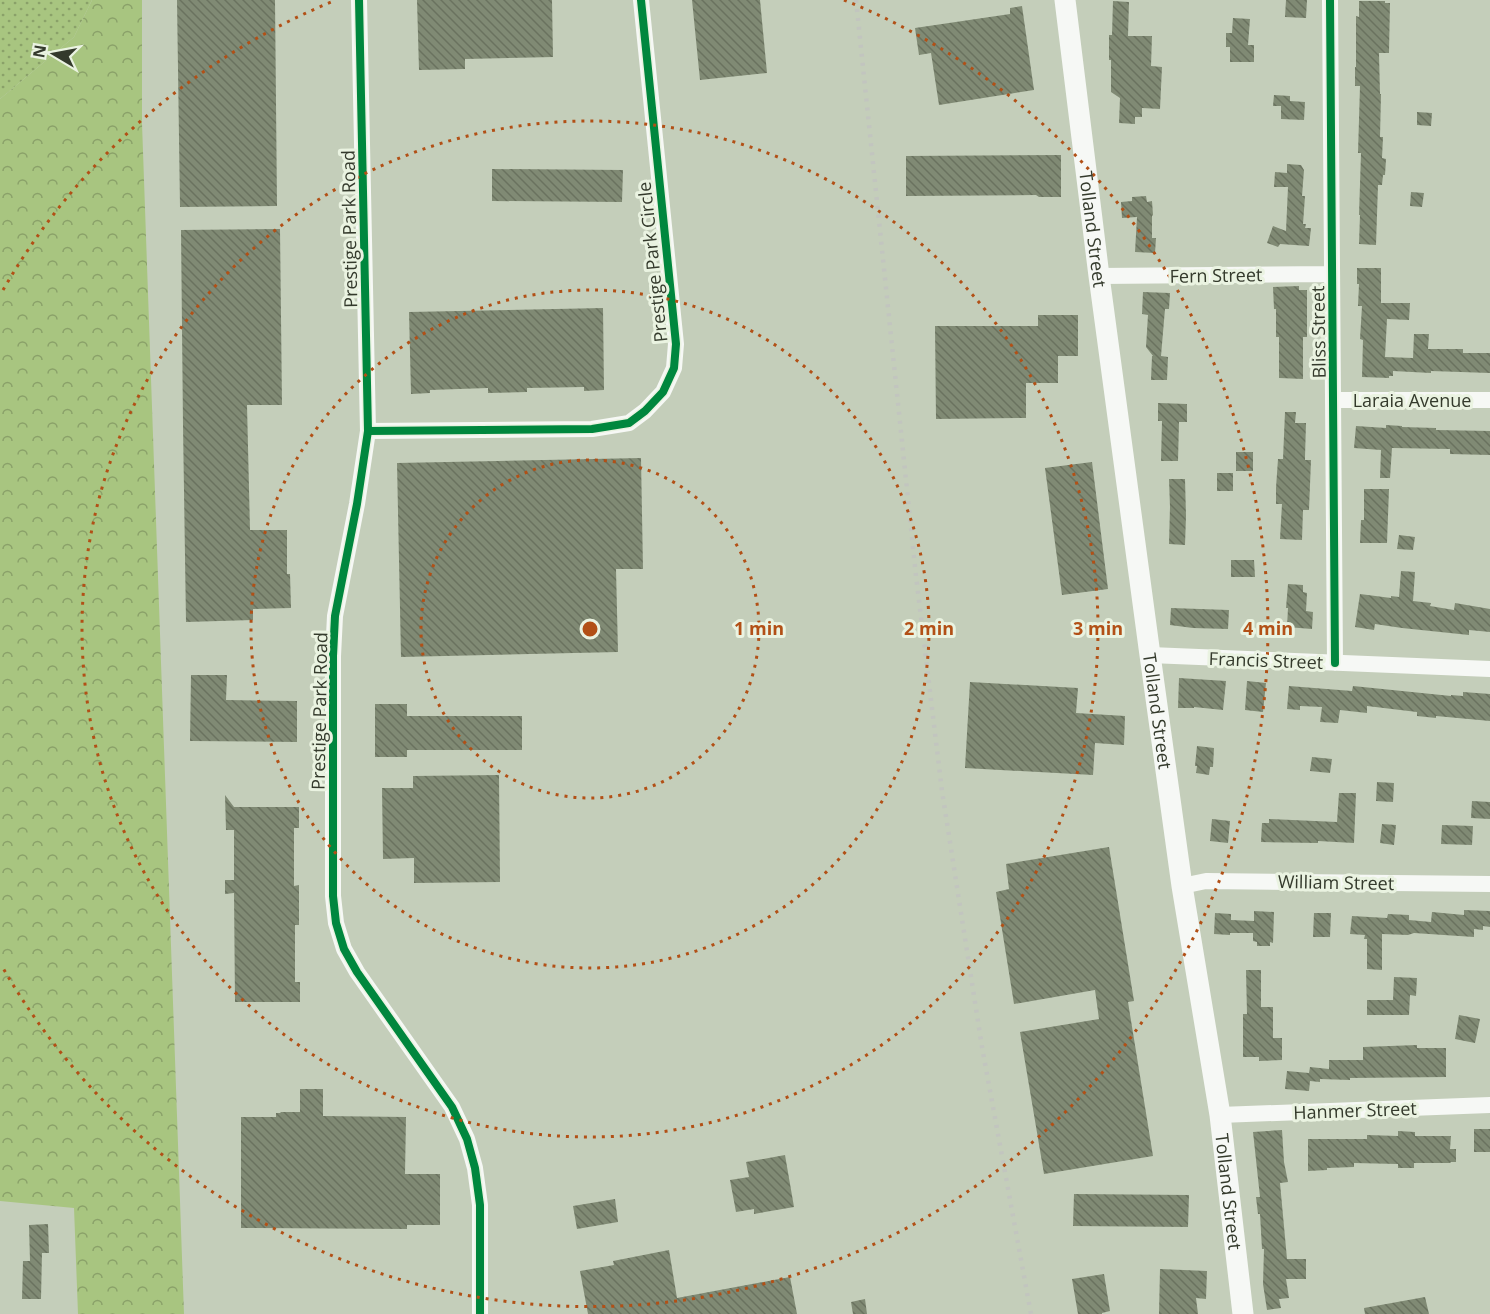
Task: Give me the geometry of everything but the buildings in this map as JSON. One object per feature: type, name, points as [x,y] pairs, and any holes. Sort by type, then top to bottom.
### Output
[{"type":"main road","name":"Tolland Street","points":[[1065,0],[1149,655],[1182,886],[1220,1115],[1243,1314]]},
{"type":"street","name":"Prestige Park Road","points":[[359,0],[368,431],[356,509],[335,616],[333,896],[336,923],[344,950],[452,1107],[467,1138],[475,1168],[480,1205],[480,1314]]},
{"type":"street","name":"Prestige Park Circle","points":[[368,431],[591,429],[629,423],[645,411],[663,392],[674,368],[676,344],[641,0]]},
{"type":"street","name":"Bliss Street","points":[[1330,0],[1335,663]]},
{"type":"street","name":"Fern Street","points":[[1099,276],[1332,274]]},
{"type":"street","name":"Laraia Avenue","points":[[1334,400],[1490,400]]},
{"type":"street","name":"Francis Street","points":[[1149,655],[1490,669]]},
{"type":"street","name":"William Street","points":[[1182,886],[1206,881],[1490,884]]},
{"type":"street","name":"Hanmer Street","points":[[1220,1115],[1490,1105]]},
{"type":"green space","points":[[0,0],[92,0],[74,37],[0,99]]},
{"type":"green space","points":[[92,0],[142,0],[142,123],[184,1314],[78,1314],[74,1208],[0,1201],[0,99],[74,37]]},
{"type":"railway","points":[[856,0],[916,576],[942,791],[982,1047],[1031,1314]]},
{"type":"cycle path","points":[[359,0],[368,431],[357,504],[335,616],[333,896],[336,923],[344,949],[357,972],[452,1107],[467,1139],[475,1168],[480,1205],[480,1314]]},
{"type":"cycle path","points":[[368,431],[592,429],[629,423],[645,411],[663,392],[674,368],[676,344],[641,0]]},
{"type":"cycle path","points":[[1330,0],[1335,663]]}]
